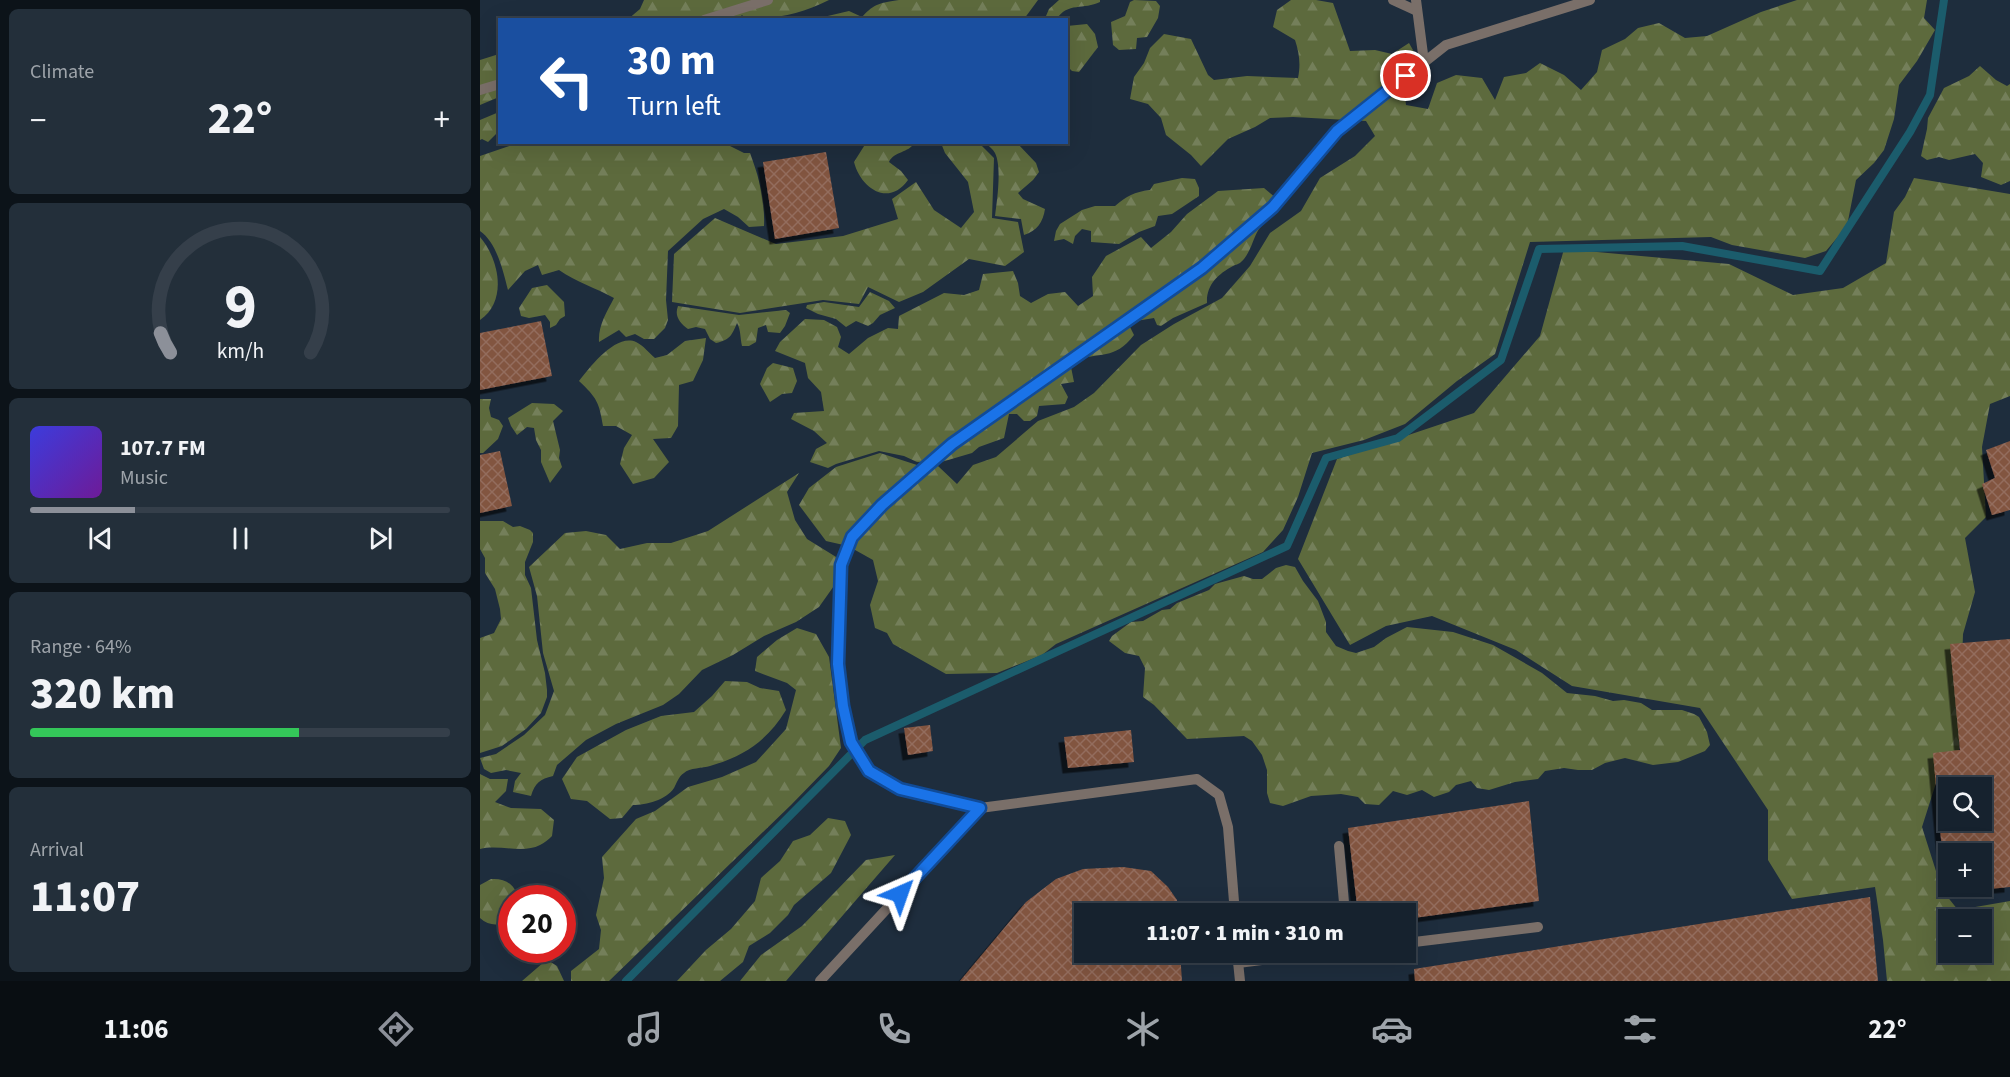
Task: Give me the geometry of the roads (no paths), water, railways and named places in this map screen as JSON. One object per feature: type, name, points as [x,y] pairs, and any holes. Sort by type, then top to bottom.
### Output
[{"type":"lane","points":[[710,18],[768,0]]},
{"type":"lane","points":[[1393,0],[1416,5],[1424,62]]},
{"type":"lane","points":[[1233,903],[1228,827],[1219,795],[1197,779],[980,808],[900,789],[869,771],[851,742],[843,706],[838,664],[841,565],[852,537],[882,505],[952,444],[1202,268],[1273,207],[1337,131],[1446,45],[1590,0]]},
{"type":"lane","points":[[480,90],[498,85]]},
{"type":"lane","points":[[820,981],[980,808]]},
{"type":"lane","points":[[1339,846],[1344,903]]},
{"type":"lane","points":[[1416,942],[1538,927]]},
{"type":"lane","points":[[1238,963],[1240,981]]},
{"type":"waterway","points":[[626,981],[865,740],[1287,546],[1326,458],[1398,438],[1501,360],[1539,249],[1682,246],[1820,271],[1910,132],[1930,95],[1944,0]]}]
